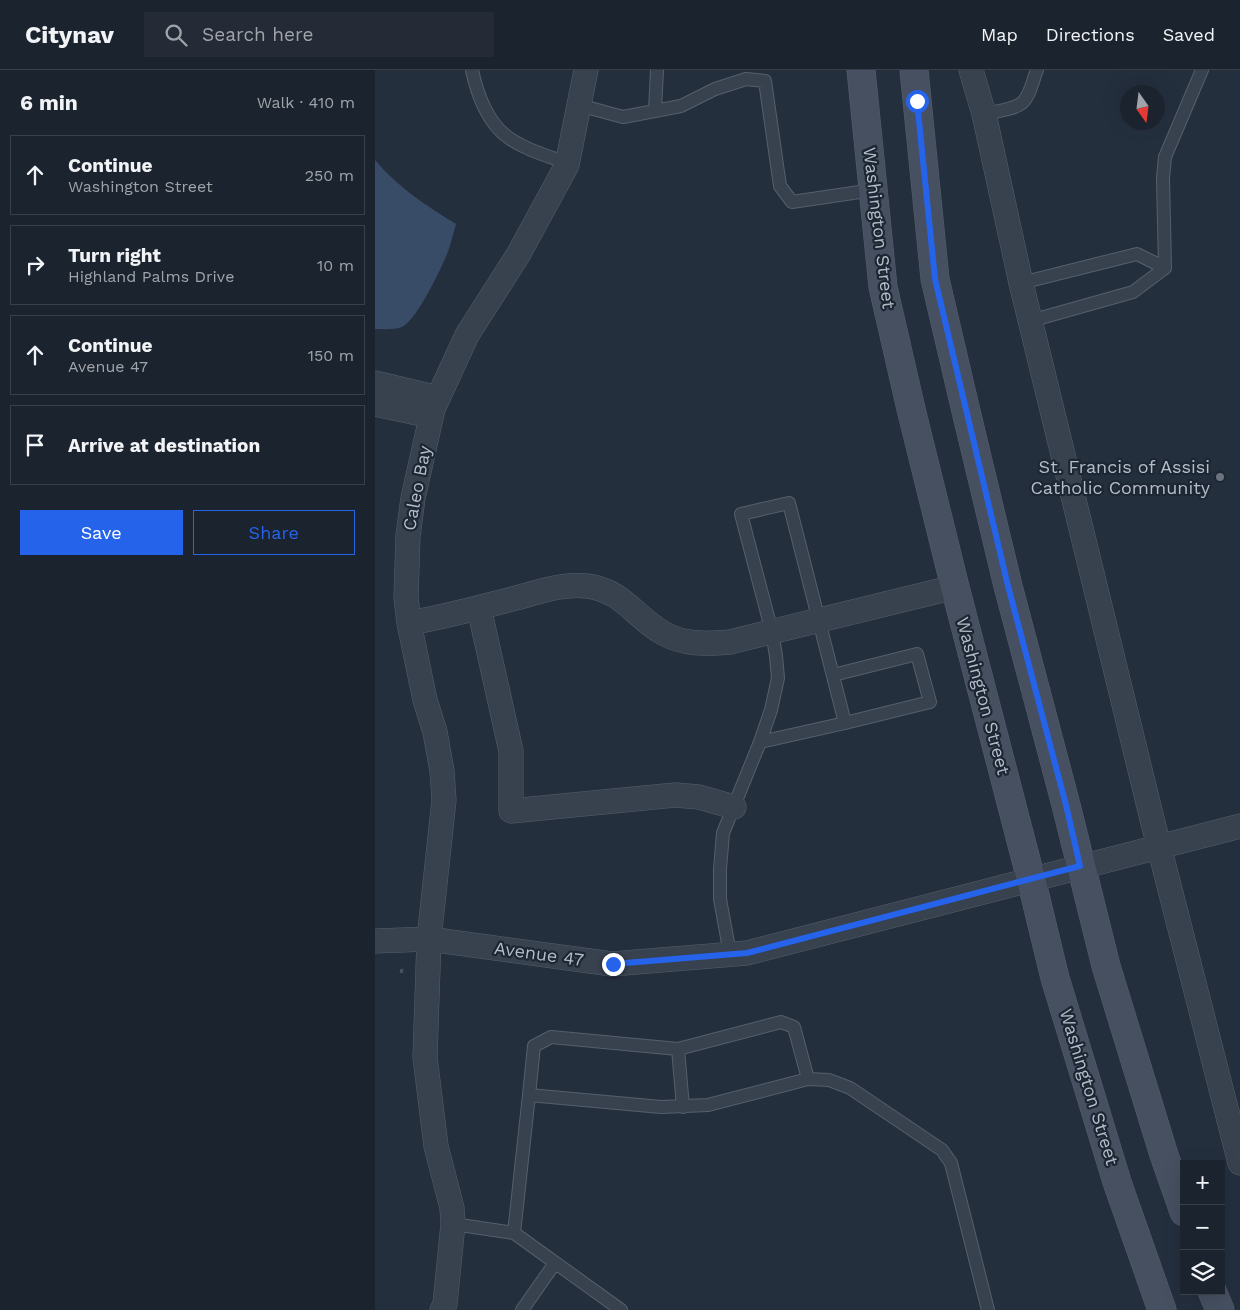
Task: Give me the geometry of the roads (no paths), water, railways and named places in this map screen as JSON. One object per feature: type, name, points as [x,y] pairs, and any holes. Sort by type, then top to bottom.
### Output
[{"type":"main road","name":"Washington Street","points":[[861,70],[883,287],[955,587],[1042,876],[1055,978],[1117,1182],[1162,1310]]},
{"type":"main road","points":[[914,70],[935,279],[1008,586],[1106,966],[1164,1155],[1182,1205]]},
{"type":"main road","points":[[1214,1295],[1220,1310]]},
{"type":"street","name":"Caleo Bay","points":[[442,1310],[445,1304],[453,1224],[452,1208],[436,1146],[425,1057],[429,939],[444,800],[443,780],[435,732],[425,700],[409,623],[406,598],[408,536],[413,498],[435,407],[467,335],[518,255],[567,163],[586,70]]},
{"type":"street","points":[[971,70],[984,113],[1030,321],[1159,846],[1240,1163]]},
{"type":"street","points":[[375,383],[435,407]]},
{"type":"street","points":[[375,404],[435,407]]},
{"type":"street","points":[[409,623],[441,618],[565,586],[587,586],[609,592],[626,602],[645,620],[664,634],[685,641],[706,644],[730,642],[955,587]]},
{"type":"street","points":[[479,608],[511,751],[511,811],[675,795],[699,796],[734,807]]},
{"type":"street","name":"Avenue 47","points":[[375,940],[429,939],[613,964],[747,953],[1240,826]]},
{"type":"lane","points":[[472,70],[481,99],[492,120],[508,138],[567,163]]},
{"type":"lane","points":[[655,110],[657,70]]},
{"type":"lane","points":[[984,113],[1012,107],[1023,102],[1030,91],[1037,70]]},
{"type":"lane","points":[[1165,268],[1163,178],[1165,157],[1201,70]]},
{"type":"lane","points":[[579,106],[623,117],[681,106],[715,89],[746,79],[765,81],[780,186],[792,202],[873,190]]},
{"type":"lane","points":[[1021,283],[1137,254],[1165,268]]},
{"type":"lane","points":[[1030,321],[1133,292],[1165,268]]},
{"type":"lane","points":[[730,954],[721,899],[720,869],[723,833],[760,742],[771,710],[778,678],[772,632],[741,514],[789,504],[845,723]]},
{"type":"lane","points":[[760,742],[930,702],[917,654],[833,675]]},
{"type":"lane","points":[[514,1233],[534,1046],[551,1037],[678,1048],[781,1022],[794,1027],[808,1079]]},
{"type":"lane","points":[[678,1048],[683,1107]]},
{"type":"lane","points":[[529,1095],[661,1107],[683,1107],[708,1105],[808,1079],[829,1080],[850,1088],[942,1150],[951,1163],[988,1310]]},
{"type":"lane","points":[[453,1224],[514,1233],[621,1310]]},
{"type":"lane","points":[[522,1310],[555,1263]]},
{"type":"water","points":[[375,160],[393,179],[423,203],[456,224],[447,254],[421,305],[408,323],[396,329],[375,329]]},
{"type":"place","name":"St. Francis of Assisi Catholic Community","points":[[1220,477]]}]
